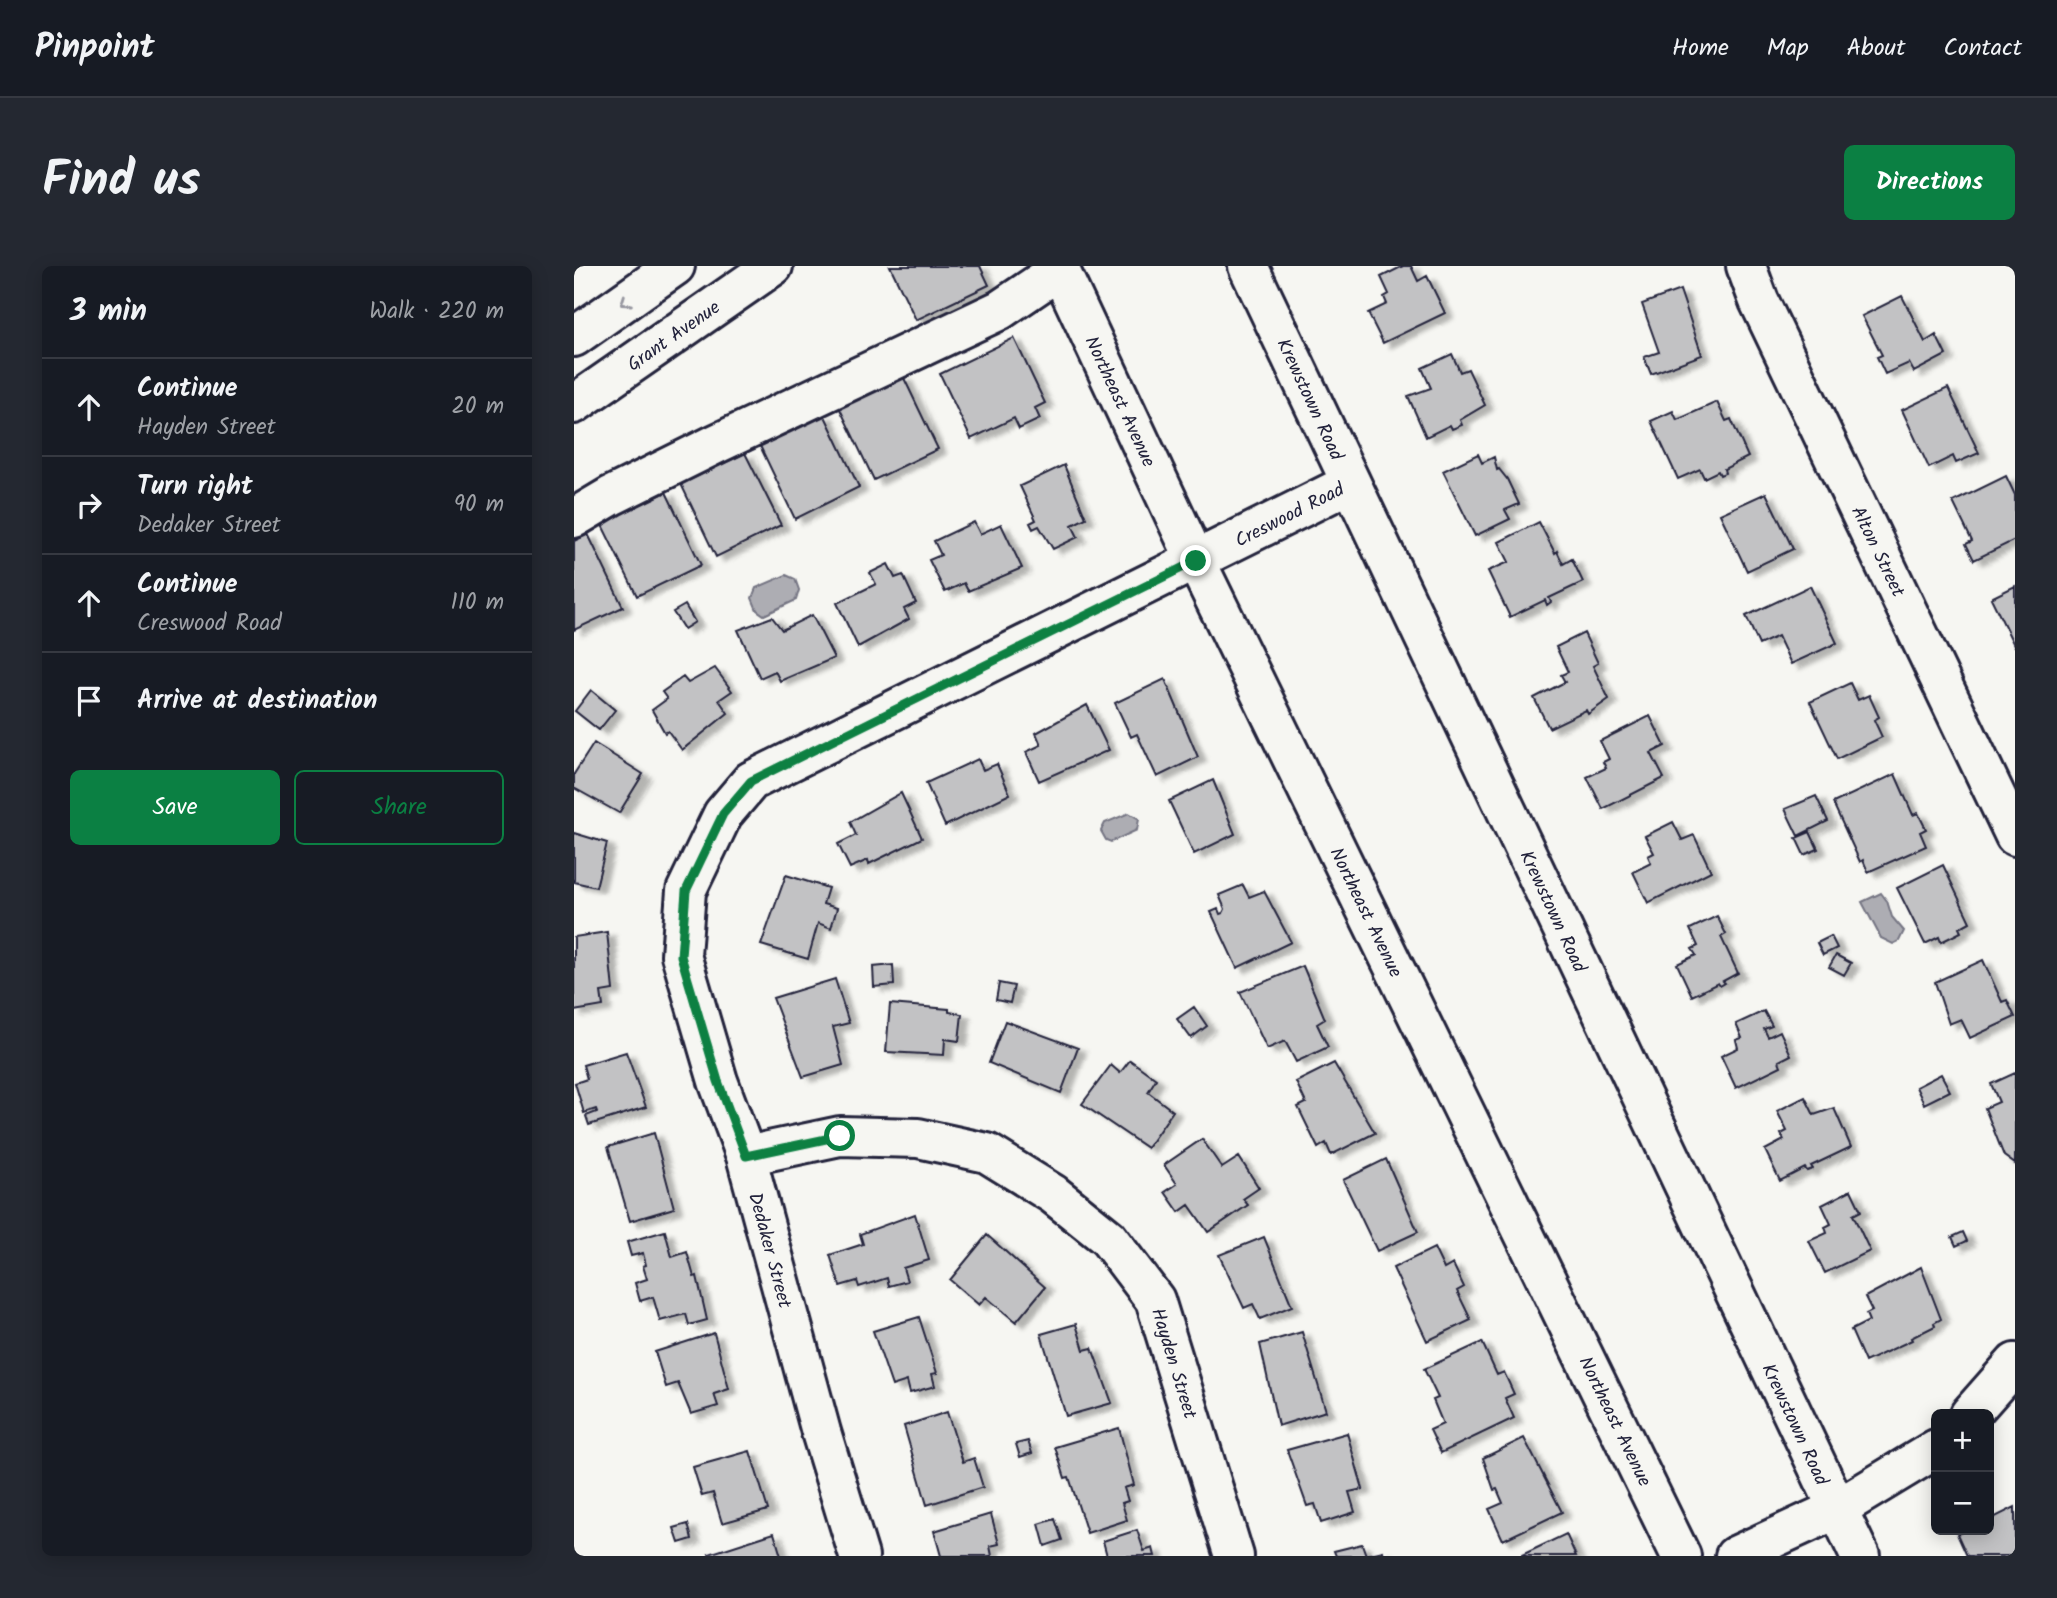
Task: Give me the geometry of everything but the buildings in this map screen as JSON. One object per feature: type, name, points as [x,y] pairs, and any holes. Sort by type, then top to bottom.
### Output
[{"type":"street","points":[[574,337],[675,266]]},
{"type":"street","name":"Grant Avenue","points":[[574,404],[773,266]]},
{"type":"street","name":"Krewstown Road","points":[[1248,266],[1860,1556]]},
{"type":"street","name":"Alton Street","points":[[1746,266],[1759,301],[2015,835]]},
{"type":"street","points":[[574,518],[611,496],[716,444],[1000,310],[1058,268]]},
{"type":"street","name":"Northeast Avenue","points":[[1058,268],[1196,561],[1681,1556]]},
{"type":"street","name":"Creswood Road","points":[[742,793],[751,781],[1351,483]]},
{"type":"street","name":"Dedaker Street","points":[[742,793],[723,814],[686,891],[681,956],[718,1081],[746,1156],[821,1432],[859,1556]]},
{"type":"street","name":"Hayden Street","points":[[746,1156],[840,1136],[918,1139],[987,1153],[1053,1194],[1108,1238],[1155,1300],[1234,1556]]},
{"type":"street","points":[[1974,1409],[2015,1363]]},
{"type":"street","points":[[1735,1556],[1837,1509],[1931,1452]]},
{"type":"shaded area","points":[[786,575],[795,579],[799,590],[796,600],[764,615],[757,610],[752,598],[756,588]]},
{"type":"shaded area","points":[[1129,813],[1139,819],[1137,830],[1111,842],[1106,840],[1101,831],[1105,823]]},
{"type":"shaded area","points":[[1881,893],[1887,901],[1892,917],[1904,931],[1899,941],[1893,944],[1881,938],[1862,902]]},
{"type":"route","points":[[840,1136],[746,1156],[718,1081],[681,956],[686,891],[723,814],[751,781],[1196,561]]}]
